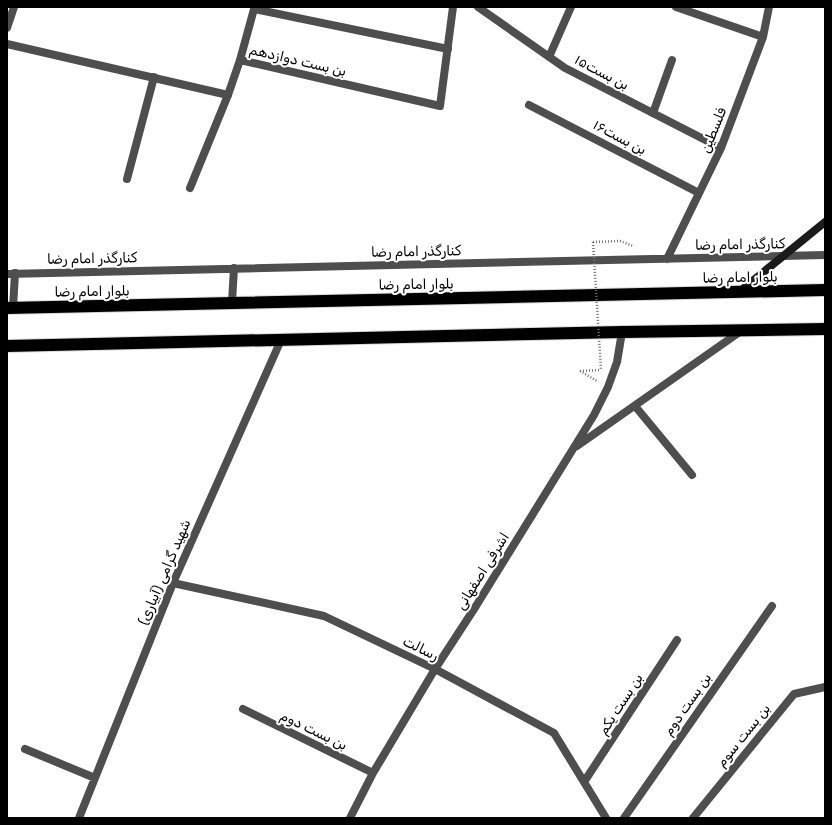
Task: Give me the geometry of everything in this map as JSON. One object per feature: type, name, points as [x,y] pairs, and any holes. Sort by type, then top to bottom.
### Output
[{"type":"highway","name":"بلوار امام رضا","points":[[10,308],[825,290]]},
{"type":"highway","points":[[7,346],[622,332],[825,329]]},
{"type":"main road","points":[[739,292],[825,222]]},
{"type":"street","points":[[7,28],[14,7]]},
{"type":"street","name":"بن بست دوازدهم","points":[[190,188],[240,60],[440,106],[453,7]]},
{"type":"street","name":"بن بست۱۵","points":[[478,7],[565,68],[721,148]]},
{"type":"street","points":[[549,57],[571,7]]},
{"type":"street","points":[[676,7],[763,37]]},
{"type":"street","name":"فلسطین","points":[[667,258],[721,148],[763,37],[769,7]]},
{"type":"street","points":[[240,60],[254,8],[448,49]]},
{"type":"street","points":[[7,44],[228,94]]},
{"type":"street","points":[[653,113],[672,60]]},
{"type":"street","points":[[126,179],[154,77]]},
{"type":"street","name":"بن بست۱۶","points":[[529,105],[699,193]]},
{"type":"street","name":"کنارگذر امام رضا","points":[[11,273],[825,255]]},
{"type":"street","points":[[232,302],[234,268]]},
{"type":"street","points":[[10,308],[11,273]]},
{"type":"street","points":[[575,447],[741,331]]},
{"type":"street","name":"اشرفی اصفهانی","points":[[350,818],[372,773],[435,669],[594,416],[608,387],[617,362],[622,332]]},
{"type":"street","name":"شهید گرامی (آبیاری)","points":[[79,818],[173,583],[281,340]]},
{"type":"street","points":[[635,406],[692,474]]},
{"type":"street","name":"رسالت","points":[[173,583],[324,616],[435,669],[554,733],[606,818]]},
{"type":"street","name":"بن بست دوم","points":[[624,818],[772,606]]},
{"type":"street","name":"بن بست یکم","points":[[584,782],[677,640]]},
{"type":"street","name":"بن بست سوم","points":[[692,818],[794,694],[825,687]]},
{"type":"street","name":"بن بست دوم","points":[[243,709],[372,773]]},
{"type":"street","points":[[26,749],[95,778]]},
{"type":"path","points":[[608,387],[580,371],[600,370],[593,242],[620,240]]}]
